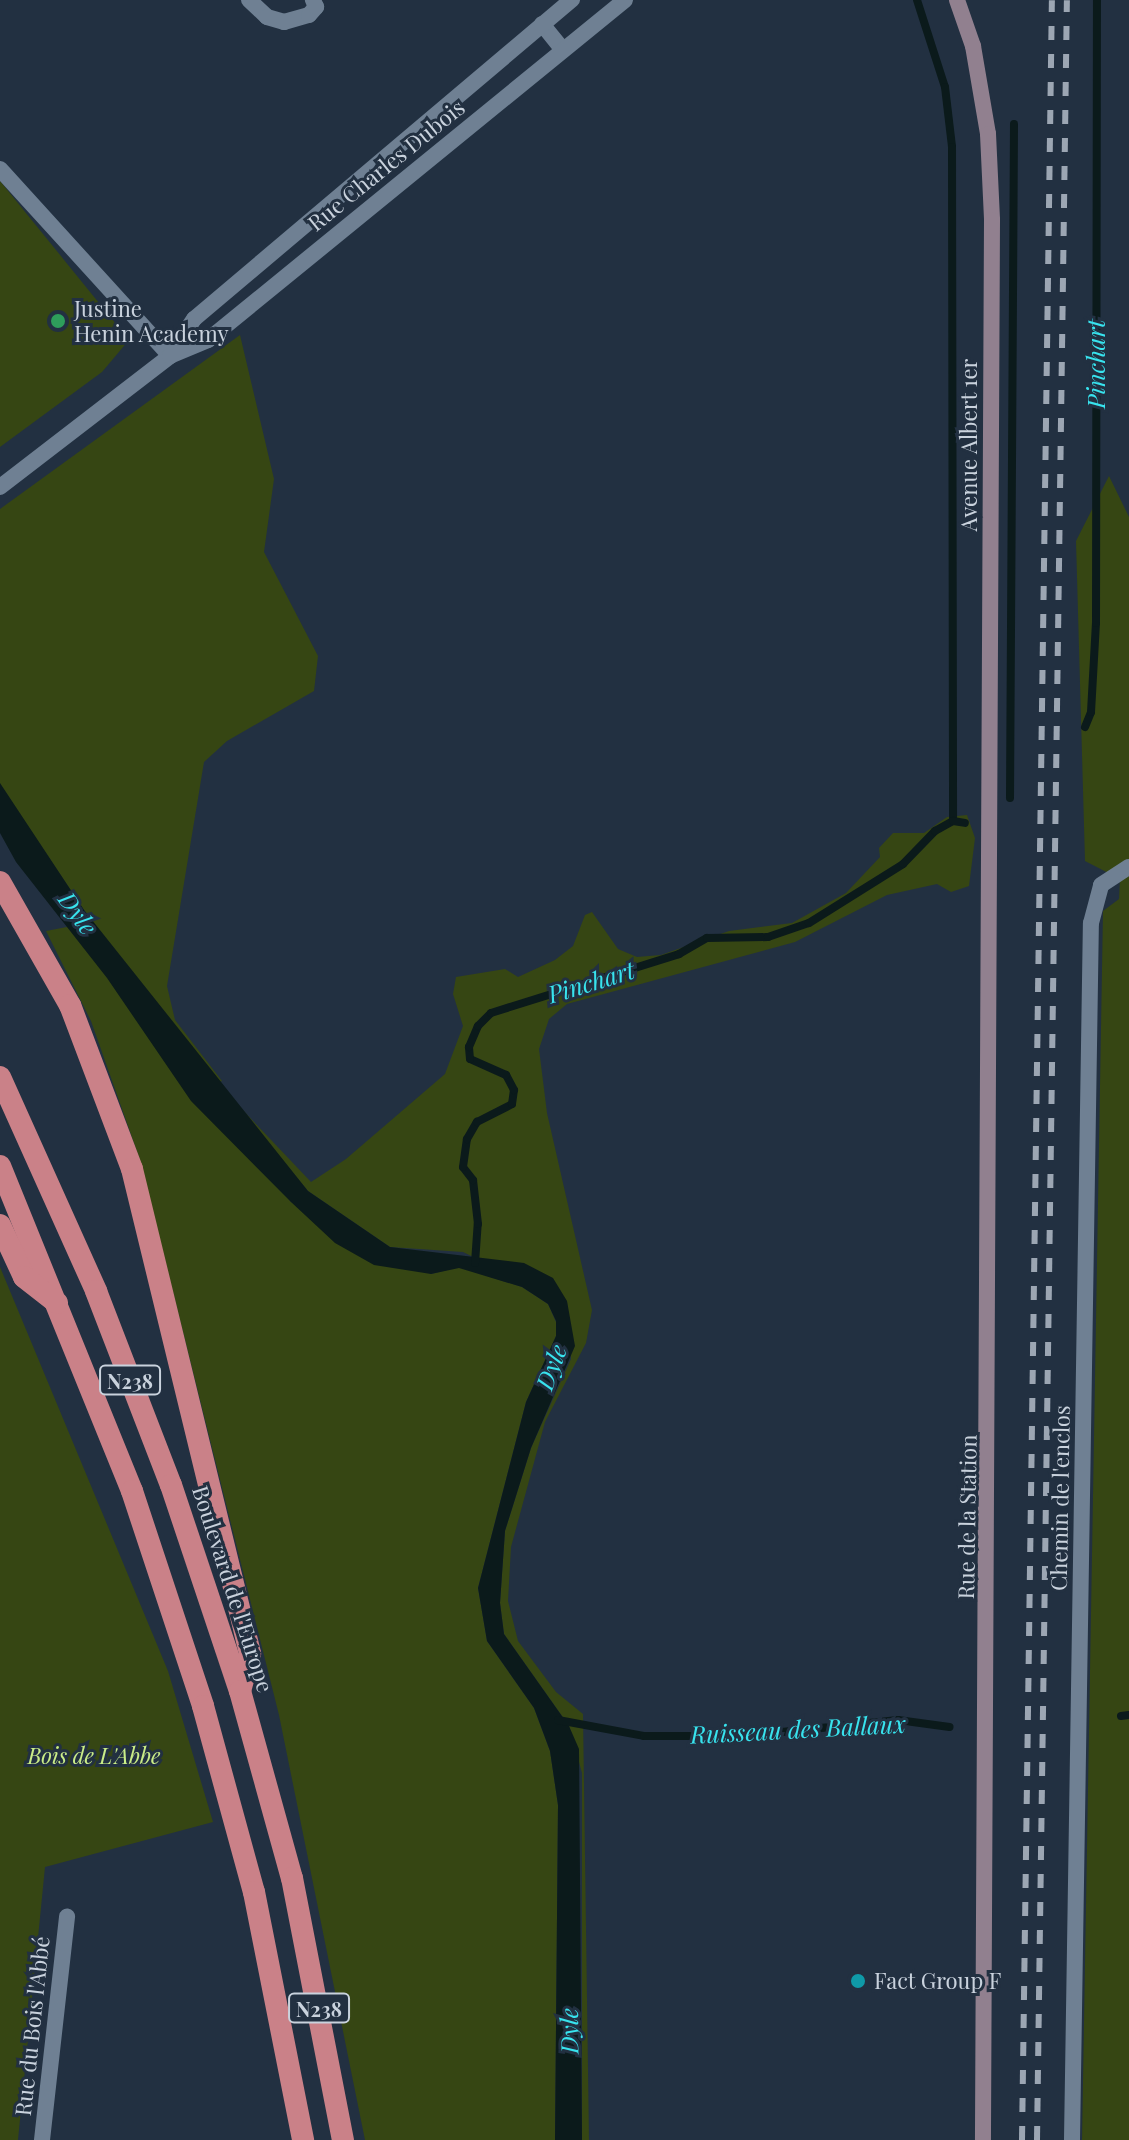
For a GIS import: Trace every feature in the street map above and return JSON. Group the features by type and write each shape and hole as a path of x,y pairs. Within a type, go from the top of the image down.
{"highway":[{"path":"0,882 70,1005 132,1169 250,1654 240,1691"},
{"name":"Boulevard de l'Europe","path":"0,1077 96,1291 171,1485 240,1691 292,1878 343,2140"},
{"name":"N238","path":"0,1166 61,1306 132,1491 203,1706 254,1892 303,2140"},
{"path":"0,1225 24,1277 61,1306"}],"main road":[{"name":"Avenue Albert 1er","path":"957,0 973,46 988,134 992,220 989,894"},
{"name":"Rue de la Station","path":"983,2140 989,894"}],"street":[{"path":"249,0 267,17 284,22 309,15 316,7 313,0"},
{"name":"Rue Charles Dubois","path":"170,356 194,319 572,0"},
{"name":"Rue Charles Dubois","path":"0,487 170,356 208,340 625,0"},
{"path":"542,24 562,49"},
{"path":"0,169 170,356"},
{"name":"Chemin de l'enclos","path":"1072,2140 1091,923 1096,893 1125,868"},
{"name":"Rue du Bois l'Abbé","path":"42,2140 67,1916"}],"green space":[{"name":"Justine Henin Academy","path":"0,181 129,340 102,372 0,447"},
{"path":"240,335 274,479 264,552 318,656 314,691 227,741 204,762 167,986 175,1020 222,1081 218,1083 84,910 0,785 0,509"},
{"path":"1109,476 1129,517 1129,2140 1082,2140 1103,911 1119,899 1120,879 1085,861 1076,541"},
{"path":"967,815 975,838 969,886 951,892 937,884 887,895 795,942 567,1004 549,1019 539,1049 547,1113 592,1310 586,1343 545,1422 511,1547 508,1601 518,1641 556,1692 583,1714 589,2140 582,2140 582,1773 569,1726 504,1634 500,1603 505,1531 531,1448 571,1359 567,1302 463,1252 390,1247 308,1191 224,1090 311,1182 346,1159 445,1074 463,1026 453,994 456,977 505,969 518,977 555,960 573,946 585,915 592,912 618,949 637,957 661,955 729,931 792,923 846,893 880,857 879,848 893,833 924,833 947,817"},
{"path":"72,926 291,1202 431,1274 459,1267 522,1287 548,1304 556,1322 556,1336 526,1402 478,1588 487,1641 534,1708 550,1751 558,1805 555,2140 365,2140 279,1715 140,1160 91,1021 46,931"},
{"name":"Bois de L'Abbe","path":"0,1267 168,1671 213,1822 45,1867 18,2140 0,2140"}],"water":[{"name":"Dyle","path":"0,783 84,910 308,1191 390,1247 524,1263 553,1278 567,1301 575,1346 531,1448 505,1531 500,1603 504,1634 569,1726 579,1749 582,2140 555,2140 558,1805 550,1751 534,1708 487,1641 478,1588 526,1402 556,1336 556,1321 548,1304 522,1287 459,1268 431,1274 374,1265 335,1243 291,1202 191,1101 107,978 16,862 0,833"}],"waterway":[{"path":"917,0 945,87 952,147 953,821"},
{"name":"Pinchart","path":"1085,727 1091,712 1096,623 1097,0"},
{"path":"1010,798 1014,124"},
{"name":"Pinchart","path":"475,1263 478,1224 473,1180 463,1167 467,1139 477,1122 512,1104 514,1090 506,1075 470,1059 469,1047 478,1026 491,1013 679,954 707,938 768,937 809,923 903,864 935,831 953,821 965,823"},
{"path":"1121,1716 1129,1715"},
{"name":"Ruisseau des Ballaux","path":"558,1720 644,1736 744,1736 898,1720 950,1727"}],"railway":[{"path":"1022,2140 1052,0"},
{"path":"1037,2140 1067,0"}],"place":[{"name":"Justine Henin Academy","path":"58,321"},
{"name":"Fact Group F","path":"858,1981"}]}
